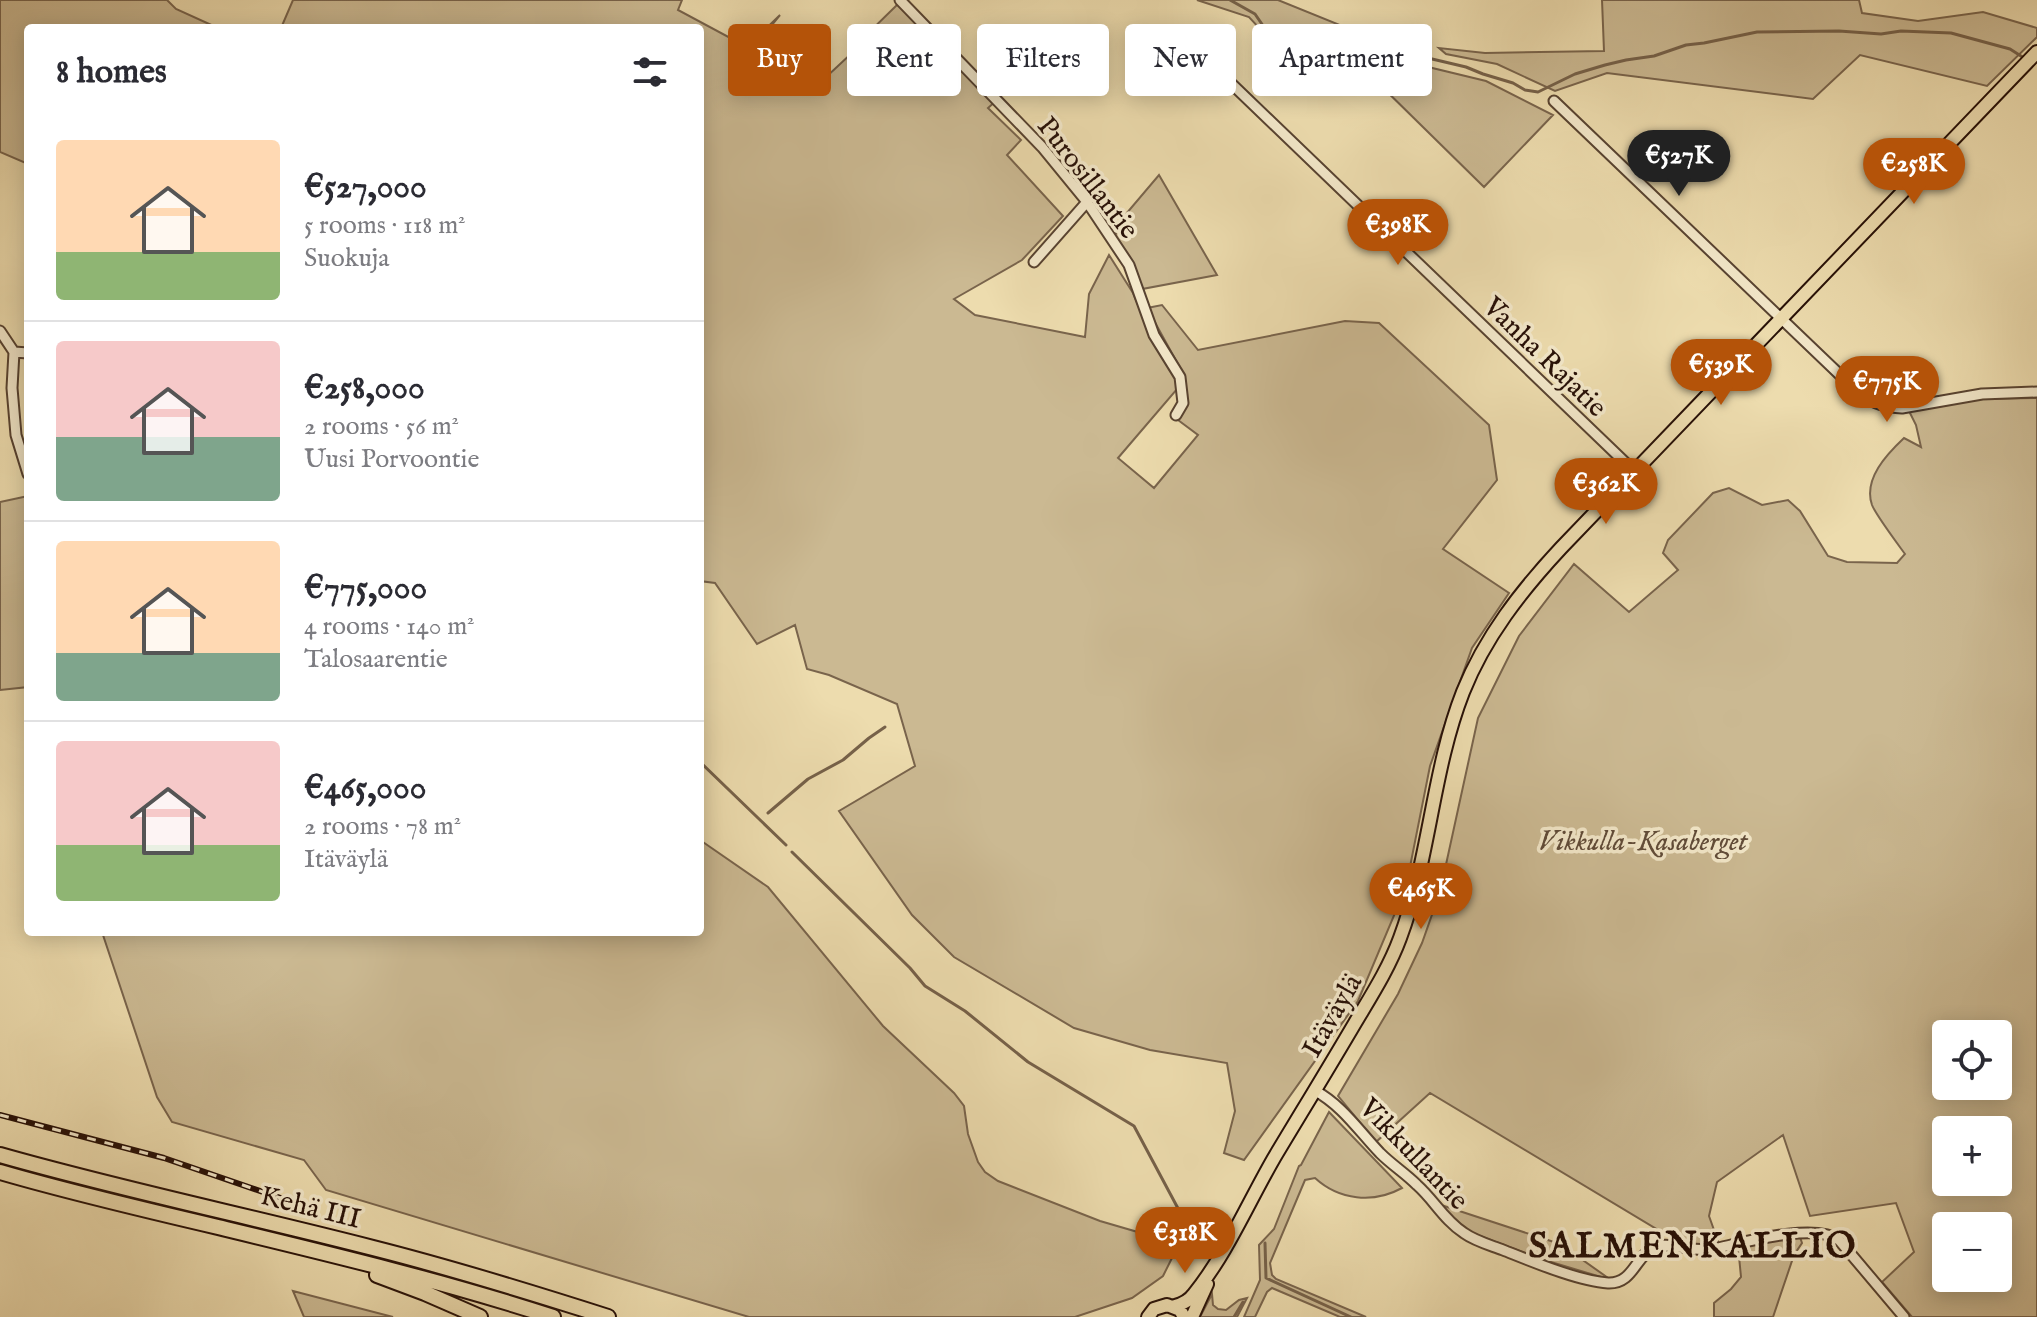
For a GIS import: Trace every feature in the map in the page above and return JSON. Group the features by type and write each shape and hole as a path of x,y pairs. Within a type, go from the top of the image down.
{"highway":[{"name":"Kehä III","path":"0,1155 376,1248 608,1317"},
{"name":"Kehä III","path":"0,1172 109,1202 291,1244"},
{"path":"291,1244 312,1257 370,1273 480,1317"},
{"path":"291,1244 553,1317"}],"main road":[{"name":"Itäväylä","path":"1175,1306 1191,1297 1212,1268 1375,988 1400,938 1416,887 1441,770 1463,693 1498,625 1553,557 2036,53"},
{"name":"Itäväylä","path":"1192,1317 1212,1268"},
{"path":"1148,1317 1154,1309 1167,1305 1175,1306 1184,1317"}],"street":[{"name":"Purosillantie","path":"900,0 1042,147 1087,202 1129,265 1154,335 1180,377 1183,403 1176,415"},
{"name":"Vanha Rajatie","path":"1236,88 1634,471"},
{"path":"1554,101 1861,395 1881,405 1902,408 1982,394 2037,392"},
{"path":"1034,262 1087,202"},
{"path":"0,331 14,352 12,388 16,435 24,461"},
{"path":"14,352 24,353"},
{"name":"Vikkullantie","path":"1314,1090 1334,1102 1382,1155 1418,1185 1438,1211 1458,1229 1541,1265 1610,1283 1629,1275 1644,1255 1656,1246 1702,1251 1794,1234 1830,1235 1839,1240 1904,1317"}],"green space":[{"path":"0,0 167,0 176,9 209,24 24,24 24,162 0,152"},
{"path":"293,0 682,0 678,10 728,37 728,96 831,96 831,72 847,58 847,96 961,96 961,63 977,79 977,96 993,96 997,100 988,108 1021,140 1007,155 1063,216 1022,260 954,299 975,315 1085,337 1089,294 1109,255 1133,293 1151,336 1177,377 1178,388 1118,458 1154,488 1198,435 1178,420 1186,405 1184,375 1147,308 1162,305 1198,350 1345,321 1379,323 1489,425 1497,480 1443,549 1509,593 1472,648 1430,766 1406,887 1358,1001 1244,1160 1224,1153 1235,1111 1227,1063 1150,1050 1074,1028 954,957 912,915 839,811 915,766 897,704 807,669 795,625 757,644 715,583 704,582 704,24 283,24"},
{"path":"1197,0 1278,0 1337,24 1255,24 1249,17"},
{"path":"1602,0 1859,0 1862,13 1918,21 1983,12 2037,28 2037,37 1987,86 1860,55 1813,99 1607,73 1555,91 1497,64 1446,54 1439,48 1485,53 1604,51"},
{"path":"901,1 923,24 878,24"},
{"path":"1432,68 1486,81 1553,115 1484,187 1391,96 1432,96"},
{"path":"1159,175 1217,275 1142,289 1132,261 1115,236 1120,221"},
{"path":"1889,371 1905,376 1921,397 1892,399 1865,387"},
{"name":"Vikkulla-Kasaberget","path":"2037,398 2037,1317 1912,1317 1882,1282 1914,1252 1896,1203 1810,1216 1783,1135 1717,1182 1709,1216 1719,1244 1691,1245 1660,1231 1430,1093 1376,1142 1338,1096 1398,994 1422,943 1440,892 1478,718 1519,636 1574,564 1629,612 1678,570 1663,553 1668,540 1713,493 1729,488 1762,505 1788,500 1800,511 1828,556 1847,562 1897,563 1905,554 1882,522 1870,495 1878,468 1904,438 1921,447 1908,409 1980,399"},
{"path":"24,497 24,687 0,690 0,502"},
{"path":"704,843 768,887 883,1026 954,1093 964,1106 968,1134 985,1172 998,1181 1100,1221 1141,1233 1164,1251 1178,1246 1163,1276 1132,1298 1075,1317 749,1317 326,1190 304,1160 172,1122 157,1097 103,936 704,936"},
{"path":"1329,1112 1402,1188 1368,1198 1345,1195 1315,1178 1305,1180 1270,1263 1272,1275 1366,1317 1340,1317 1272,1288 1255,1317 1244,1317 1260,1280 1259,1245 1274,1229 1299,1166"},
{"path":"1435,1203 1560,1244 1611,1280 1541,1259 1467,1231"},
{"path":"1800,1237 1802,1243 1794,1255 1773,1317 1714,1317 1714,1303 1741,1277 1738,1246"},
{"path":"293,1291 393,1317 304,1317"},
{"path":"1212,1294 1213,1305 1226,1310 1247,1298 1237,1317 1200,1317"}],"waterway":[{"path":"1230,0 1255,14 1268,33 1361,61 1394,50 1466,67 1538,92 1575,74 1605,65 1757,32 1951,33 2010,49 2024,58"},
{"path":"768,813 808,779 843,760 885,727"},
{"path":"704,766 786,845"},
{"path":"792,852 925,986 965,1011 1028,1062 1134,1126 1189,1229"},
{"path":"1265,1243 1266,1278 1351,1317"},
{"path":"1234,1317 1243,1302"}],"railway":[{"path":"0,1115 164,1158 295,1203"}],"district":[{"name":"SALMENKALLIO","path":"1693,1244"}]}
